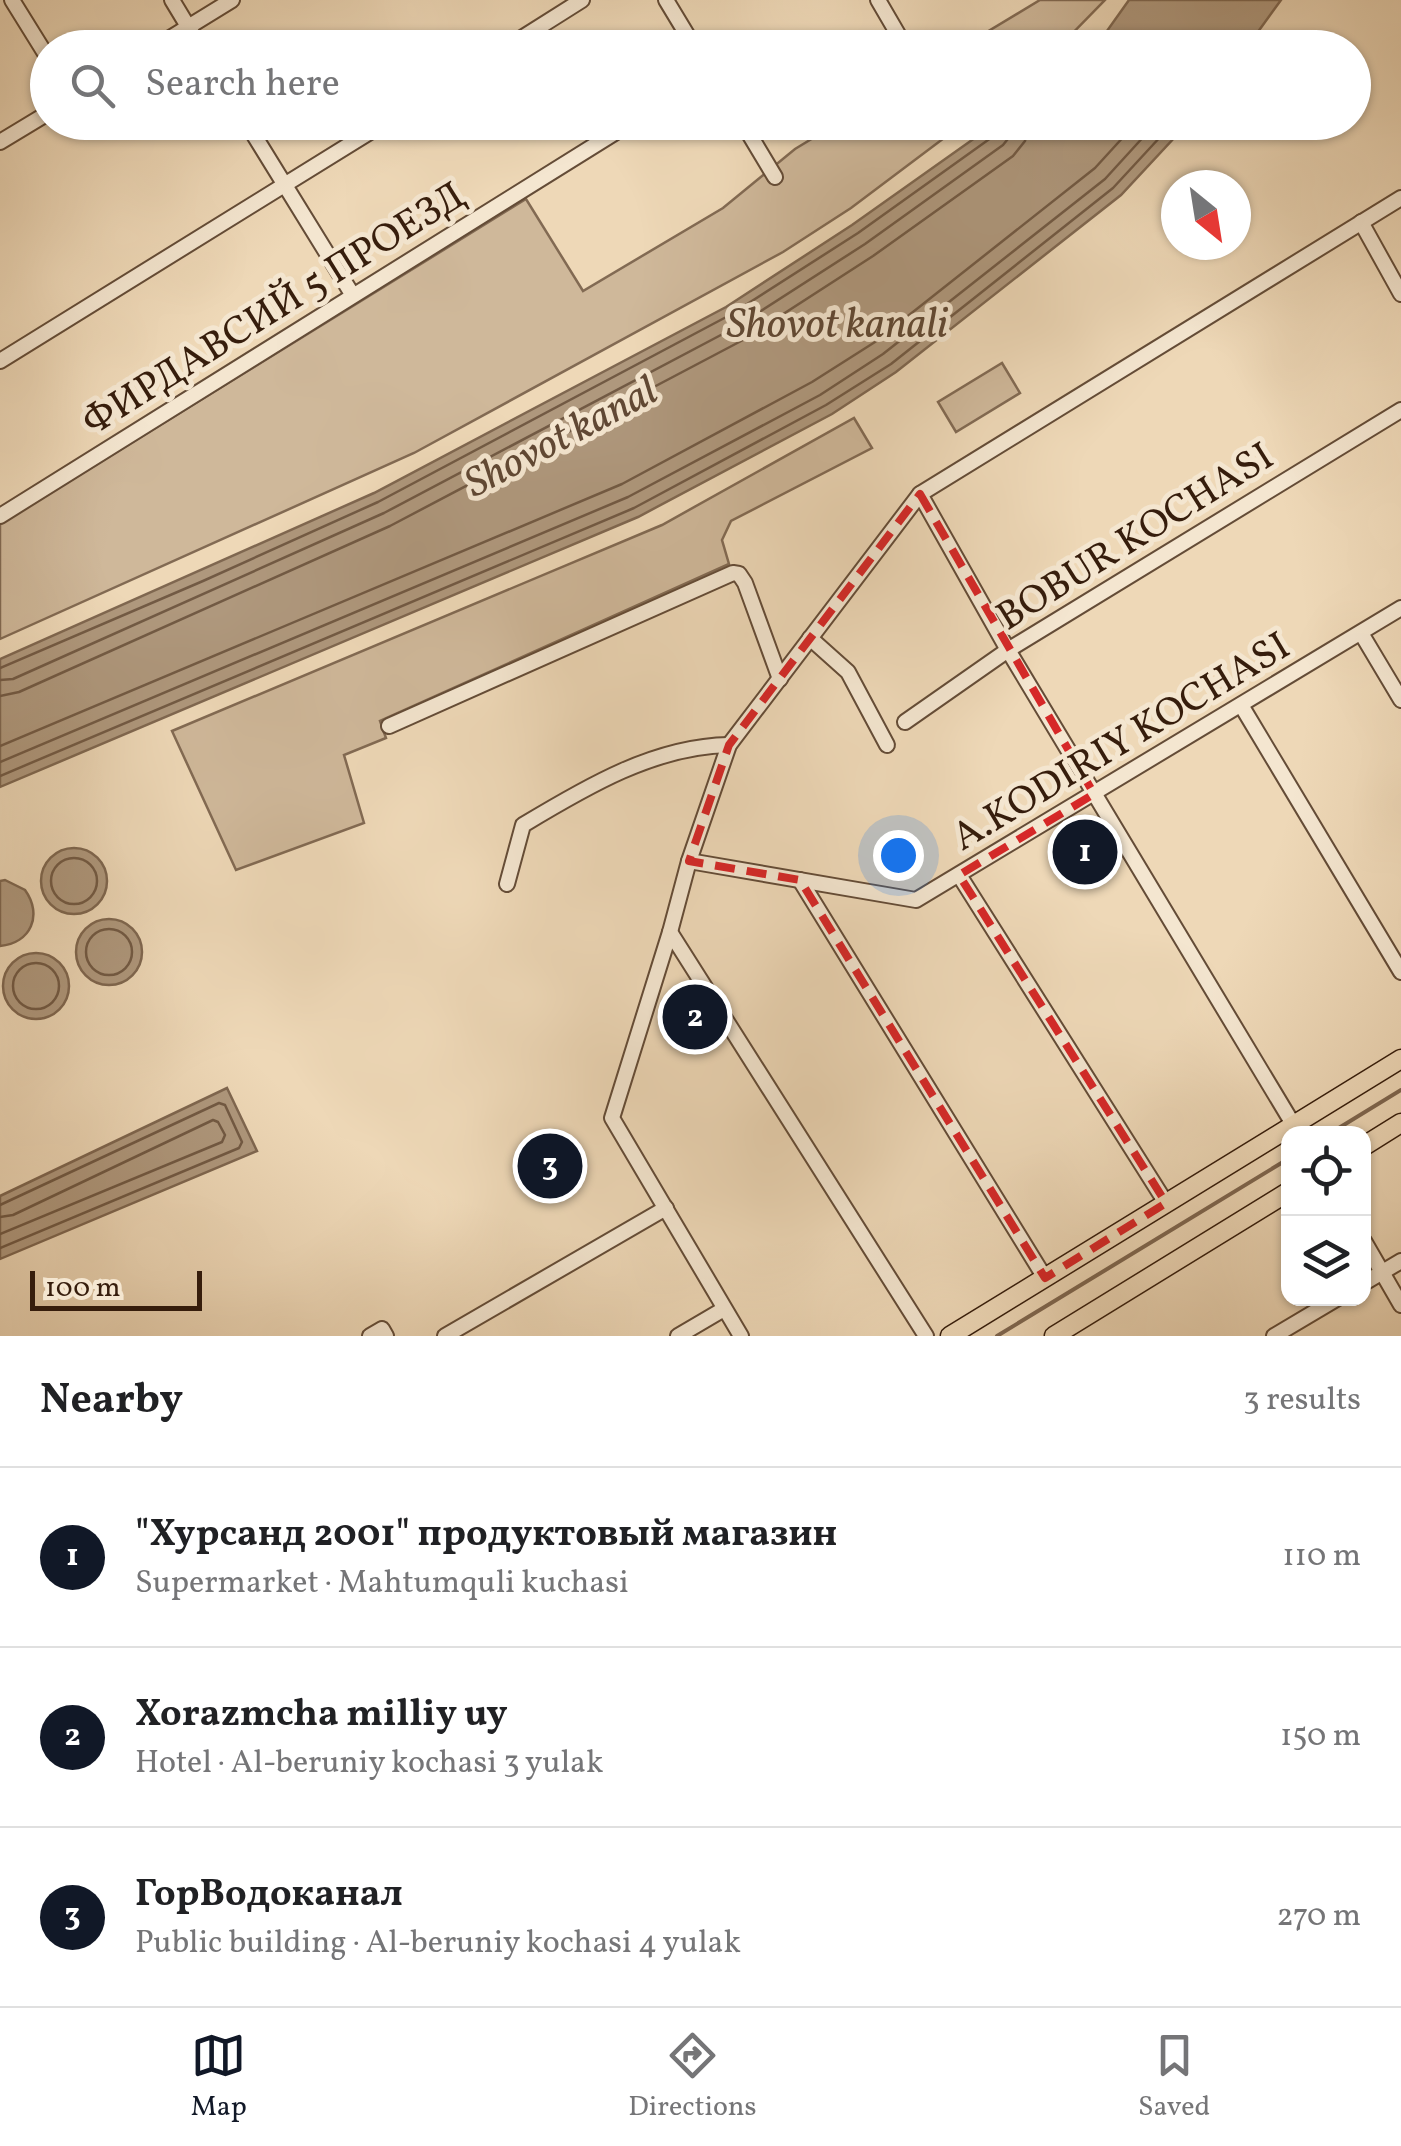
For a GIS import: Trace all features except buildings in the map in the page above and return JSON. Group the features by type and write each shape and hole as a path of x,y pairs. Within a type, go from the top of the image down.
{"main road":[{"path":"1300,1126 1401,1059"},
{"path":"1371,1142 1401,1123"},
{"path":"950,1336 1281,1138"},
{"path":"1054,1336 1281,1196"}],"street":[{"path":"12,0 31,30"},
{"path":"172,0 190,30"},
{"path":"182,30 232,0"},
{"path":"534,30 582,0"},
{"path":"666,0 684,30"},
{"path":"878,0 896,30"},
{"path":"0,142 30,124"},
{"path":"257,140 352,294"},
{"path":"0,361 357,140"},
{"name":"ФИРДАВСИЙ 5 ПРОЕЗД","path":"0,516 603,140"},
{"path":"753,140 775,177"},
{"path":"740,1336 612,1118 689,861 729,745 920,494 1401,198"},
{"path":"1360,222 1401,294"},
{"name":"BOBUR KOCHASI","path":"905,722 1008,650 1401,410"},
{"path":"920,494 1008,650 1294,1126"},
{"path":"389,726 733,573 739,574 746,584 780,679"},
{"name":"A.KODIRIY KOCHASI","path":"689,861 916,900 1401,608"},
{"path":"1361,633 1401,700"},
{"path":"810,638 848,672 887,745"},
{"path":"1241,705 1401,972"},
{"path":"507,884 524,824 608,777 694,746 729,745"},
{"path":"958,875 1166,1203"},
{"path":"800,880 1045,1278"},
{"path":"670,932 926,1336"},
{"path":"445,1336 666,1208"},
{"path":"1371,1253 1401,1304"},
{"path":"1371,1279 1401,1261"},
{"path":"1274,1336 1325,1306"},
{"path":"678,1336 724,1308"}],"highlighted area":[{"path":"920,494 1094,794 959,875 1166,1203 1045,1278 800,880 689,861 729,745"}],"shaded area":[{"path":"1040,0 1105,0 1076,30 990,30"},
{"path":"810,140 941,140 851,208 783,252 414,453 0,639 0,524 526,199 583,291 723,208"},
{"path":"1002,363 1020,393 956,432 938,402"},
{"path":"854,418 872,448 731,521 722,540 729,564 380,721 386,738 344,755 364,823 236,870 172,731 662,525"}],"water":[{"path":"1129,0 1281,0 1259,30 1108,30"},
{"name":"Shovot kanali","path":"972,140 1172,140 1121,195 896,372 832,414 638,517 0,787 0,659 374,493 726,307"},
{"path":"74,848 97,858 107,881 97,904 74,914 51,904 41,881 51,858"},
{"path":"0,881 25,890 33,918 26,934 0,946"},
{"path":"109,919 132,929 142,952 132,975 109,985 86,975 76,952 86,929"},
{"path":"36,953 59,963 69,986 59,1009 36,1019 13,1009 3,986 13,963"},
{"path":"227,1088 257,1151 0,1259 0,1196"}],"waterway":[{"path":"1342,1126 1401,1090"},
{"path":"997,1336 1281,1163"}],"place":[{"name":"\"Хурсанд 2001\" продуктовый магазин","path":"1085,852"},
{"name":"Xorazmcha milliy uy","path":"695,1017"},
{"name":"ГорВодоканал","path":"550,1166"}],"water label":[{"name":"Shovot kanal","path":"560,435"}]}
